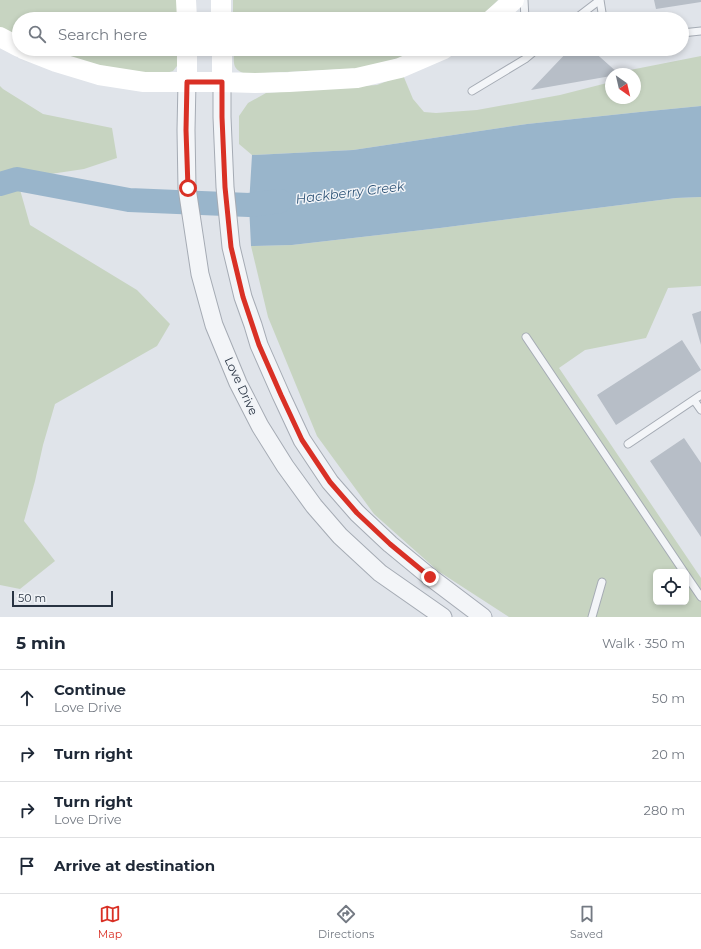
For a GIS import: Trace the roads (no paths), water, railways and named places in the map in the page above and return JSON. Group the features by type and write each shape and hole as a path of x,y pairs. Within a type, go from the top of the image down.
{"main road":[{"path":"186,0 186,12"},
{"path":"221,0 221,12"},
{"path":"500,12 514,0"},
{"path":"0,37 12,43"},
{"path":"41,56 98,75 144,82 255,83 357,78 400,68 428,56"},
{"path":"187,56 187,82"},
{"path":"222,56 222,82"}],"street":[{"name":"Love Drive","path":"187,82 186,130 188,188 200,274 214,325 238,383 260,426 285,466 314,506 340,536 380,573 443,617"},
{"path":"222,82 225,187 231,247 243,297 259,345 302,440 330,482 357,513 390,544 430,577 483,617"}],"lane":[{"path":"524,0 524,12"},
{"path":"585,12 600,0 602,12"},
{"path":"689,32 701,31"},
{"path":"472,91 529,56"},
{"path":"526,337 682,569"},
{"path":"628,444 701,395"},
{"path":"694,400 701,410"},
{"path":"689,579 701,597"},
{"path":"592,617 602,582"}],"water":[{"path":"701,106 701,197 676,198 292,245 251,246 249,205 252,155 353,150 527,124"}],"waterway":[{"name":"Hackberry Creek","path":"0,184 17,179 129,200 249,205 280,201"}]}
